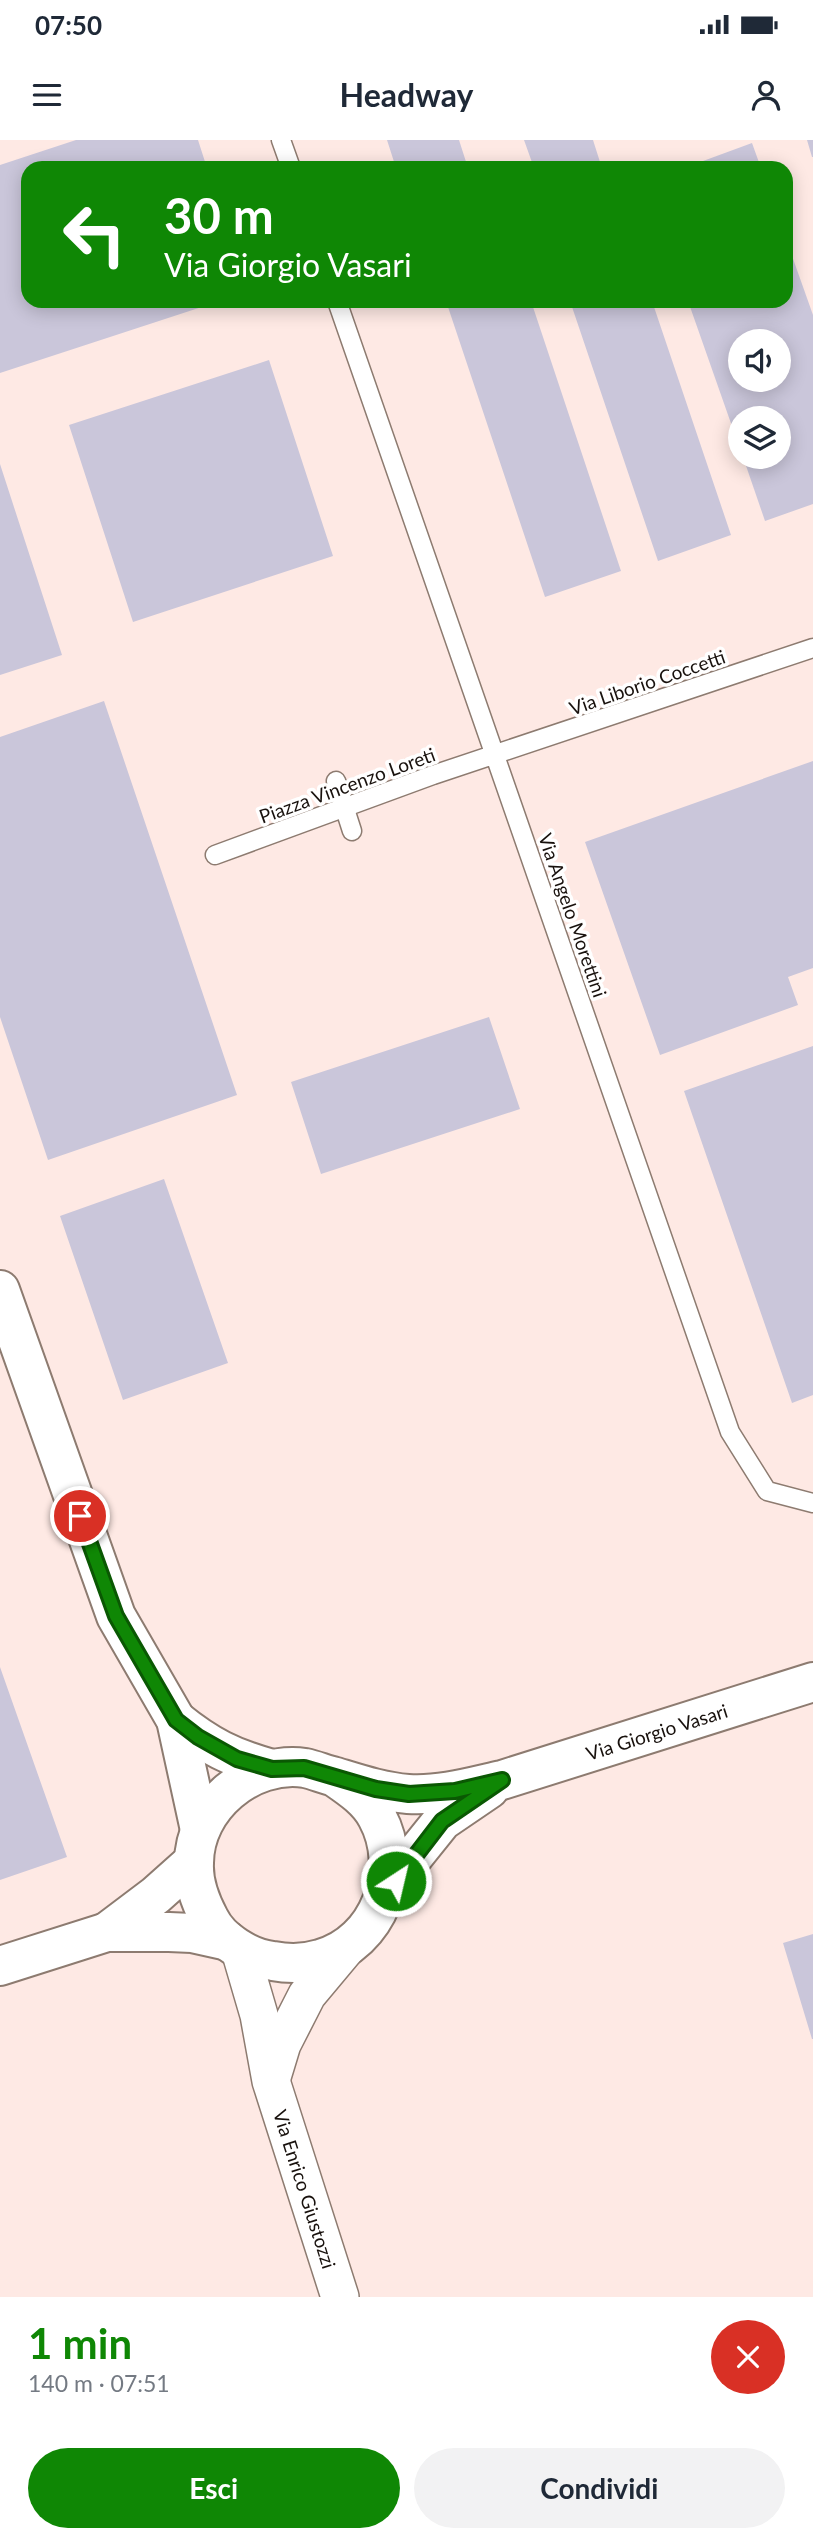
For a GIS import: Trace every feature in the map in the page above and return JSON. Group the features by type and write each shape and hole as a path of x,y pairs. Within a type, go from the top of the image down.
{"main road":[{"path":"0,1290 116,1616 176,1720 197,1846 198,1895 212,1924 234,1945"},
{"name":"Via Giorgio Vasari","path":"336,1777 376,1789 409,1794 455,1791 502,1780 813,1682"},
{"path":"0,1966 107,1932 169,1931 192,1933 234,1945 265,1960 294,1964 322,1959 348,1946 369,1927 383,1901 390,1873 388,1844 377,1817 359,1794 336,1777 304,1768 272,1769 237,1759 198,1737 176,1720"},
{"path":"107,1932 156,1895 197,1846 217,1802 242,1781 272,1769"},
{"name":"Via Giorgio Vasari","path":"383,1901 409,1862 442,1821 502,1780"}],"street":[{"name":"Via Enrico Giustozzi","path":"234,1945 259,2015 271,2081 340,2297"},
{"path":"271,2081 282,2044 307,1995 348,1946"}],"lane":[{"path":"281,140 288,161"},
{"name":"Via Angelo Morettini","path":"339,308 730,1432 767,1491 813,1503"},
{"name":"Via Liborio Coccetti","path":"495,755 813,648"},
{"name":"Piazza Vincenzo Loreti","path":"215,855 495,755"},
{"path":"336,781 352,831"}],"shaded area":[{"path":"0,140 813,140 813,2297 0,2297"}],"building":[{"path":"76,140 198,140 205,161 21,161 21,308 199,308 0,373 0,165"},
{"path":"387,140 459,140 466,161 394,161"},
{"path":"524,140 593,140 600,161 532,161"},
{"path":"807,140 813,140 813,157 812,157"},
{"path":"752,143 758,161 703,161"},
{"path":"793,259 813,315 813,504 765,521 747,469 791,469 791,406 728,406 728,415 690,308 793,308"},
{"path":"448,308 533,308 621,571 545,597"},
{"path":"572,308 654,308 731,535 658,561"},
{"path":"269,360 333,556 133,622 69,425"},
{"path":"0,464 62,655 0,675"},
{"path":"104,701 237,1095 48,1160 0,1017 0,737"},
{"path":"813,761 813,968 788,977 798,1005 660,1055 585,842"},
{"path":"489,1017 520,1109 321,1174 291,1082"},
{"path":"813,1046 813,1395 792,1403 684,1091"},
{"path":"164,1179 228,1363 123,1400 60,1216"},
{"path":"0,1667 67,1857 0,1880"},
{"path":"813,1934 813,2039 812,2039 783,1943"}],"route":[{"path":"80,1516 116,1616 176,1720 198,1737 237,1759 272,1769 304,1768 376,1789 409,1794 455,1791 502,1780 442,1821 396,1881"}]}
